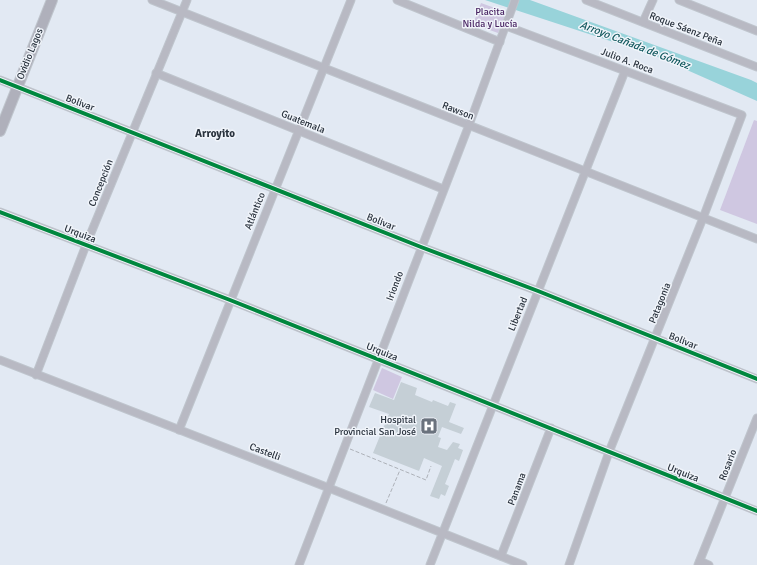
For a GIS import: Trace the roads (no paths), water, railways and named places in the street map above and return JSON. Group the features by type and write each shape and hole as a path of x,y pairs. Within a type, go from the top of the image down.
{"main road":[{"name":"Ovidio Lagos","path":"0,131 52,0"}],"street":[{"name":"Rawson","path":"152,0 757,239"},
{"name":"Concepción","path":"36,375 86,245 186,0"},
{"name":"Atlántico","path":"179,430 351,0"},
{"path":"396,0 500,42"},
{"name":"Iriondo","path":"299,565 443,189 469,126 516,0"},
{"name":"Roque Sáenz Peña","path":"586,0 757,67"},
{"path":"643,22 653,0"},
{"path":"679,0 757,31"},
{"name":"Julio A. Roca","path":"506,26 742,115"},
{"name":"Libertad","path":"430,565 625,71"},
{"name":"Guatemala","path":"156,73 443,189"},
{"name":"Bolivar","path":"0,80 421,247 538,291 757,379"},
{"name":"Patagonia","path":"569,565 609,452 703,218 742,115"},
{"name":"Urquiza","path":"0,212 230,300 757,511"},
{"name":"Castelli","path":"0,360 523,565"},
{"name":"Rosario","path":"699,563 757,418"},
{"name":"Panama","path":"501,556 551,428"},
{"path":"699,563 709,565"}],"water":[{"name":"Arroyo Cañada de Gómez","path":"485,0 530,0 751,80 757,83 757,101 653,55"}],"place":[{"name":"Hospital Provincial San José","path":"429,426"}],"district":[{"name":"Arroyito","path":"215,133"}],"park label":[{"name":"Placita Nilda y Lucía","path":"490,18"}]}
